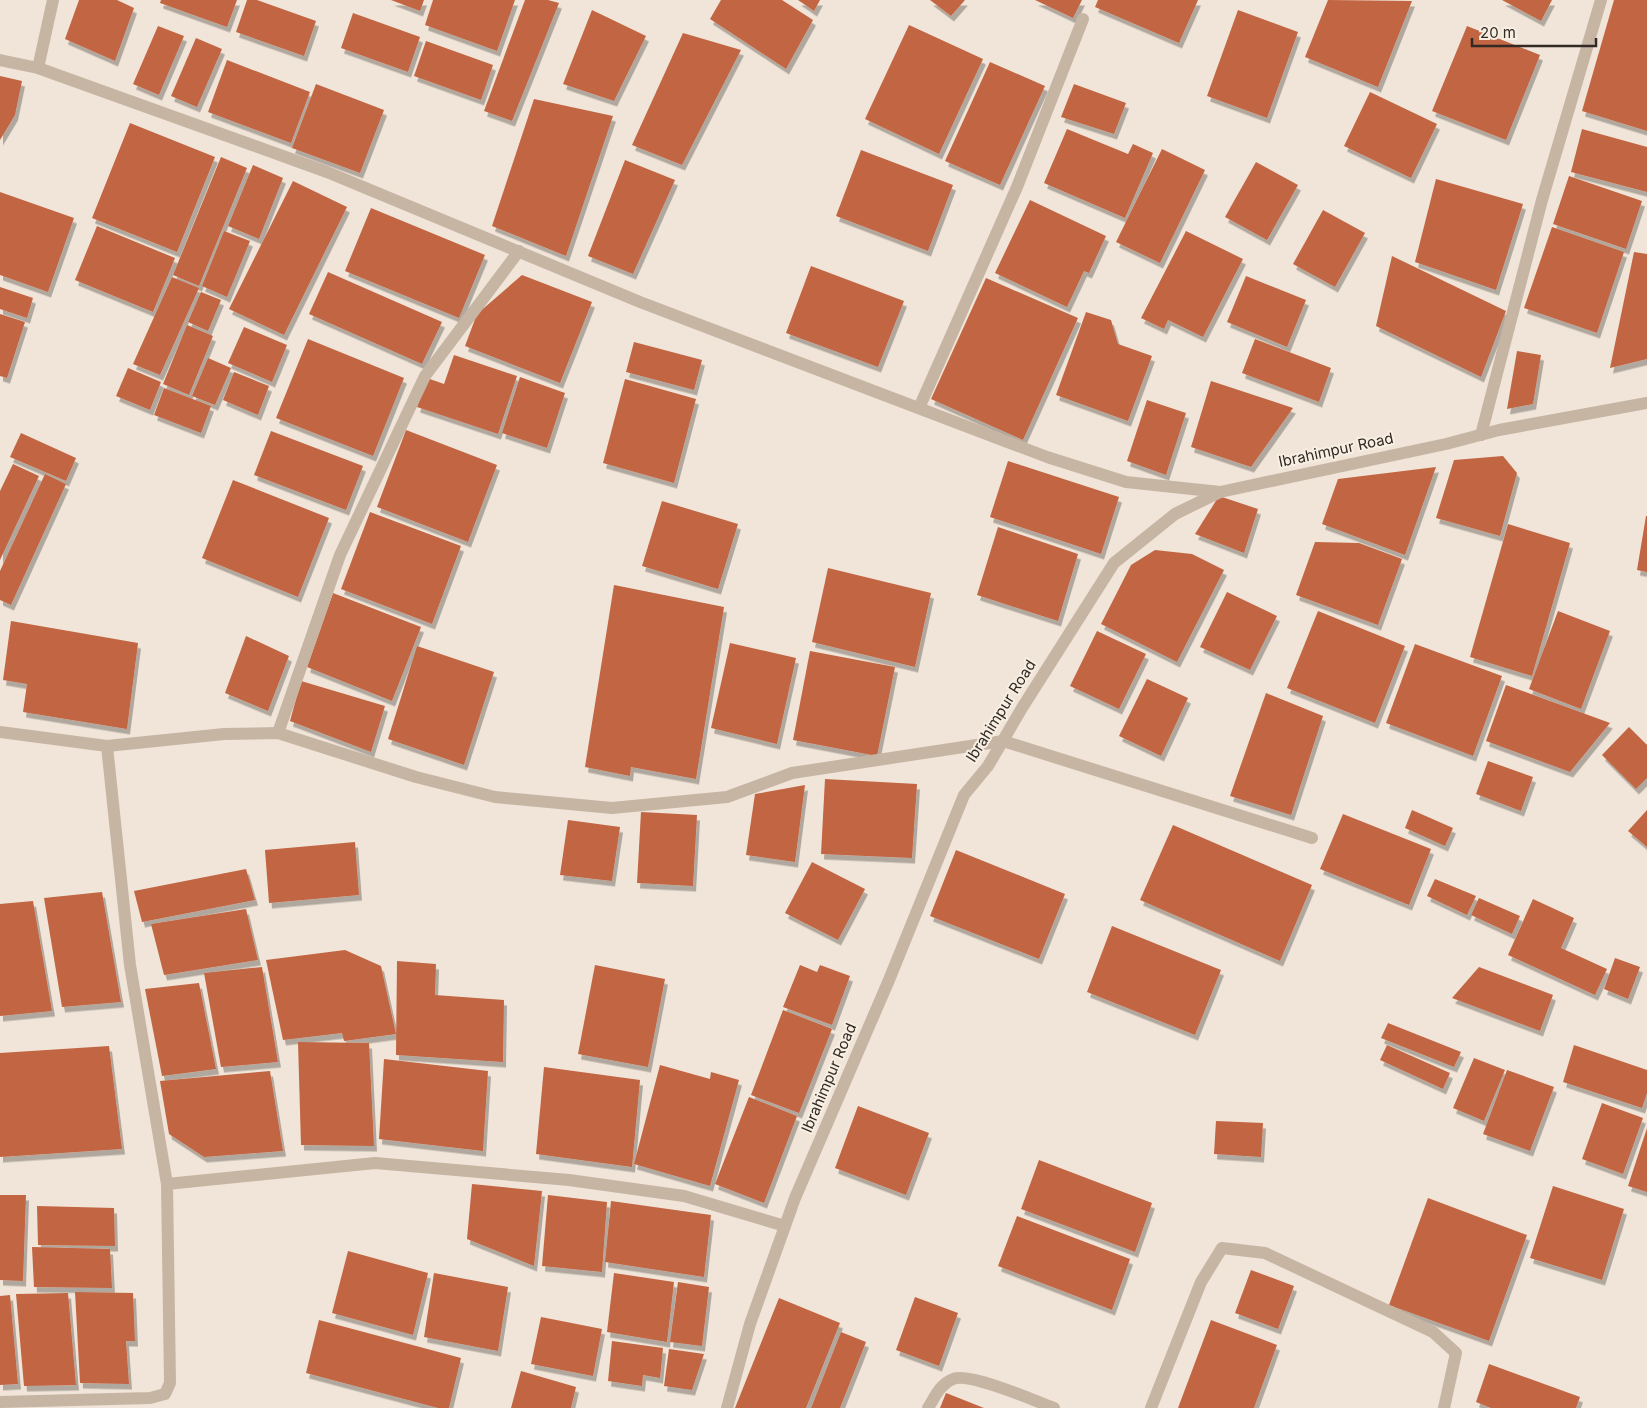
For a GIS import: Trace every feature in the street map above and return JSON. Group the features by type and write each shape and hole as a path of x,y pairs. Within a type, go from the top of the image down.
{"street":[{"path":"38,68 53,0"},
{"path":"1481,435 1542,200 1602,0"},
{"path":"919,408 1017,187 1083,19"},
{"path":"0,60 38,68 327,172 649,306 1048,456 1126,482 1220,492"},
{"path":"278,733 340,555 425,376 519,251"},
{"name":"Ibrahimpur Road","path":"727,1408 750,1324 785,1226 964,795 988,766 1114,563 1175,514 1220,492 1481,435 1647,403"},
{"path":"0,732 107,746 224,734 278,733 416,777 496,797 612,808 727,797 792,773 1003,740 1312,838"},
{"path":"0,1402 150,1398 165,1394 170,1383 167,1184 130,964 107,746"},
{"path":"167,1184 375,1163 569,1180 684,1196 785,1226"},
{"path":"1151,1408 1201,1282 1222,1248 1265,1253 1433,1332 1456,1353 1444,1408"},
{"path":"928,1408 941,1386 955,1378 993,1384 1054,1408"}],"building":[{"path":"79,0 117,0 134,8 115,61 65,39"},
{"path":"161,0 237,0 227,27 160,3"},
{"path":"247,0 257,0 316,21 304,56 236,32"},
{"path":"391,0 424,0 420,11"},
{"path":"433,0 515,0 497,51 425,25"},
{"path":"525,0 548,0 559,3 512,121 484,111"},
{"path":"721,0 782,0 813,20 786,69 710,19"},
{"path":"798,0 820,0 814,11"},
{"path":"930,0 965,0 951,16"},
{"path":"1035,0 1082,0 1073,18"},
{"path":"1098,0 1198,0 1179,43 1095,7"},
{"path":"1328,0 1412,1 1378,87 1305,57"},
{"path":"1502,0 1552,0 1541,21"},
{"path":"1614,0 1647,0 1647,131 1582,111"},
{"path":"592,10 646,36 614,101 563,84"},
{"path":"1238,10 1298,32 1267,118 1207,96"},
{"path":"353,13 420,37 408,72 341,48"},
{"path":"909,25 983,59 939,154 865,119"},
{"path":"158,26 184,36 159,95 133,84"},
{"path":"1467,26 1540,55 1506,140 1432,111"},
{"path":"683,33 741,50 682,165 632,145"},
{"path":"196,38 222,49 197,107 171,96"},
{"path":"426,41 493,65 481,100 414,76"},
{"path":"227,60 310,92 291,143 208,112"},
{"path":"990,62 1045,86 1000,185 945,161"},
{"path":"0,76 22,81 15,115 0,140"},
{"path":"316,84 384,110 360,173 292,148"},
{"path":"1074,84 1126,103 1114,134 1061,117"},
{"path":"1370,92 1437,124 1411,178 1344,146"},
{"path":"534,99 613,116 566,256 492,226"},
{"path":"130,123 215,157 177,252 92,218"},
{"path":"1067,129 1128,154 1133,144 1153,153 1125,218 1044,183"},
{"path":"1582,129 1647,147 1647,192 1571,172"},
{"path":"1162,149 1205,170 1160,263 1116,242"},
{"path":"861,150 953,185 928,251 836,216"},
{"path":"221,157 247,168 199,286 173,275"},
{"path":"625,160 675,180 633,274 588,256"},
{"path":"1256,162 1298,185 1267,240 1225,217"},
{"path":"253,165 283,178 259,239 228,226"},
{"path":"1569,176 1642,201 1626,249 1553,224"},
{"path":"1436,179 1523,204 1496,290 1415,262"},
{"path":"293,181 347,207 284,335 229,309"},
{"path":"0,192 74,218 48,292 0,275"},
{"path":"1030,200 1106,236 1089,273 1084,271 1067,307 995,273"},
{"path":"371,208 485,255 459,318 345,271"},
{"path":"1323,210 1365,233 1335,287 1293,264"},
{"path":"97,226 175,258 153,312 75,280"},
{"path":"1552,227 1624,252 1597,333 1524,308"},
{"path":"224,231 250,241 227,297 202,286"},
{"path":"1186,231 1243,259 1203,337 1168,320 1164,329 1141,318"},
{"path":"1634,252 1647,254 1647,359 1610,368"},
{"path":"1392,256 1506,311 1481,377 1376,326"},
{"path":"811,266 904,301 878,367 786,333"},
{"path":"328,272 442,322 422,364 309,314"},
{"path":"522,275 592,302 560,383 465,346 477,314"},
{"path":"1246,276 1306,300 1287,347 1227,322"},
{"path":"172,277 199,288 160,375 133,364"},
{"path":"986,278 1078,318 1023,440 931,399"},
{"path":"0,287 33,298 27,318 0,309"},
{"path":"201,292 221,300 208,331 188,322"},
{"path":"1086,312 1111,320 1118,344 1152,356 1128,421 1056,395"},
{"path":"0,314 25,322 7,378 0,376"},
{"path":"187,325 213,336 189,395 163,384"},
{"path":"244,327 287,345 272,382 228,363"},
{"path":"308,339 404,378 373,456 276,418"},
{"path":"1255,339 1331,368 1319,402 1242,373"},
{"path":"634,342 702,360 694,390 626,372"},
{"path":"1517,351 1541,355 1533,404 1507,409"},
{"path":"454,355 517,376 498,434 417,407 427,378 444,384"},
{"path":"208,358 231,368 215,405 192,396"},
{"path":"128,368 161,382 150,410 116,396"},
{"path":"234,372 269,386 258,415 223,400"},
{"path":"520,377 565,393 547,448 502,433"},
{"path":"625,379 696,399 674,483 603,463"},
{"path":"1211,381 1293,408 1251,467 1191,447"},
{"path":"164,388 211,406 201,433 154,415"},
{"path":"1147,400 1186,413 1166,475 1127,461"},
{"path":"406,430 497,465 468,542 377,507"},
{"path":"271,431 363,466 346,510 254,475"},
{"path":"21,433 76,458 66,481 10,457"},
{"path":"1503,456 1517,473 1500,536 1436,518 1454,460"},
{"path":"1008,461 1119,497 1101,554 990,517"},
{"path":"13,464 39,476 0,560 0,491"},
{"path":"1436,467 1405,555 1322,524 1338,479"},
{"path":"45,474 66,484 11,605 0,600 0,571"},
{"path":"233,480 329,518 298,597 202,558"},
{"path":"1219,496 1258,509 1244,553 1195,534"},
{"path":"662,501 738,524 718,589 642,566"},
{"path":"370,512 461,546 432,624 341,589"},
{"path":"1647,516 1647,572 1637,570"},
{"path":"1508,524 1570,543 1532,676 1470,657"},
{"path":"998,527 1078,554 1058,621 977,595"},
{"path":"1315,542 1359,543 1402,559 1378,625 1296,595"},
{"path":"1155,550 1192,554 1224,570 1177,662 1101,624 1131,565"},
{"path":"828,568 931,593 915,667 812,642"},
{"path":"614,585 724,607 696,779 631,767 630,776 585,767"},
{"path":"1227,592 1277,616 1250,670 1200,647"},
{"path":"333,593 421,627 392,701 307,667"},
{"path":"1318,611 1405,646 1375,723 1287,688"},
{"path":"1558,611 1610,631 1581,709 1529,689"},
{"path":"11,621 138,643 127,729 23,712 27,684 3,680"},
{"path":"1097,631 1146,654 1119,709 1070,686"},
{"path":"246,636 289,656 268,711 225,693"},
{"path":"730,643 796,658 777,744 711,728"},
{"path":"1415,644 1502,676 1473,756 1386,723"},
{"path":"417,646 494,672 464,765 388,739"},
{"path":"810,651 895,667 877,756 793,740"},
{"path":"1147,679 1188,698 1161,756 1119,736"},
{"path":"301,681 385,706 371,752 290,721"},
{"path":"1506,685 1610,723 1570,772 1486,741"},
{"path":"1266,693 1323,716 1291,815 1230,796"},
{"path":"1629,727 1647,745 1647,778 1636,789 1602,755"},
{"path":"1488,761 1533,777 1521,811 1476,794"},
{"path":"825,779 917,784 912,858 821,854"},
{"path":"805,785 795,862 746,855 755,794"},
{"path":"1412,810 1453,828 1445,846 1405,828"},
{"path":"1647,810 1647,847 1628,831"},
{"path":"641,812 697,815 693,886 637,883"},
{"path":"1343,814 1431,849 1409,905 1320,869"},
{"path":"568,820 620,827 612,881 560,875"},
{"path":"1173,825 1312,885 1280,961 1140,900"},
{"path":"355,842 359,895 269,903 265,850"},
{"path":"956,850 1065,894 1039,959 930,916"},
{"path":"812,862 865,889 838,940 785,913"},
{"path":"246,869 255,900 142,922 134,891"},
{"path":"1435,879 1476,896 1467,915 1427,896"},
{"path":"102,892 121,1002 62,1007 44,898"},
{"path":"1479,898 1520,916 1512,934 1471,915"},
{"path":"1533,899 1574,918 1561,948 1607,969 1595,995 1508,955"},
{"path":"33,901 52,1011 0,1016 0,904"},
{"path":"246,909 258,960 164,975 151,924"},
{"path":"1112,926 1221,970 1195,1035 1087,992"},
{"path":"345,950 381,966 396,1034 344,1041 342,1033 283,1040 266,960"},
{"path":"1615,958 1640,967 1628,999 1604,989"},
{"path":"397,961 436,964 435,995 504,1000 503,1062 396,1055"},
{"path":"595,965 665,979 648,1067 578,1054"},
{"path":"800,965 817,972 820,965 850,976 832,1025 783,1007"},
{"path":"262,967 278,1062 221,1067 204,973"},
{"path":"1479,967 1553,995 1540,1031 1452,998"},
{"path":"199,983 216,1069 162,1076 145,989"},
{"path":"783,1010 832,1029 799,1113 751,1095"},
{"path":"1388,1023 1461,1052 1454,1067 1381,1038"},
{"path":"298,1042 369,1043 374,1146 301,1145"},
{"path":"1387,1045 1450,1073 1443,1089 1380,1060"},
{"path":"1574,1045 1647,1070 1647,1093 1642,1108 1563,1082"},
{"path":"109,1046 122,1149 0,1157 0,1053"},
{"path":"1474,1058 1505,1070 1484,1121 1453,1108"},
{"path":"384,1059 488,1071 483,1151 379,1139"},
{"path":"660,1065 710,1079 711,1072 739,1080 710,1186 634,1164"},
{"path":"544,1067 640,1080 632,1167 536,1154"},
{"path":"1507,1070 1554,1087 1530,1151 1483,1134"},
{"path":"270,1071 283,1151 204,1157 169,1134 160,1081"},
{"path":"749,1097 797,1116 764,1203 715,1184"},
{"path":"1602,1103 1643,1118 1623,1174 1582,1159"},
{"path":"858,1106 929,1133 906,1195 835,1168"},
{"path":"1216,1121 1263,1123 1261,1157 1214,1154"},
{"path":"1647,1128 1647,1192 1628,1186"},
{"path":"1039,1160 1152,1203 1135,1252 1021,1209"},
{"path":"472,1184 542,1191 534,1266 467,1239"},
{"path":"1553,1186 1624,1209 1602,1280 1530,1258"},
{"path":"0,1195 26,1195 23,1281 0,1280"},
{"path":"548,1195 607,1202 602,1272 542,1266"},
{"path":"1428,1198 1527,1235 1489,1341 1389,1305"},
{"path":"611,1201 711,1215 704,1277 605,1262"},
{"path":"37,1206 114,1208 115,1246 38,1245"},
{"path":"1017,1216 1130,1259 1112,1310 998,1266"},
{"path":"32,1247 110,1249 112,1288 34,1287"},
{"path":"348,1251 428,1273 413,1335 332,1313"},
{"path":"1251,1270 1294,1286 1278,1329 1235,1313"},
{"path":"434,1273 508,1287 498,1351 424,1337"},
{"path":"614,1273 674,1282 667,1342 607,1332"},
{"path":"678,1282 709,1287 702,1346 670,1342"},
{"path":"75,1292 133,1293 135,1341 126,1341 129,1384 80,1383"},
{"path":"68,1293 76,1385 24,1386 16,1294"},
{"path":"10,1295 18,1384 0,1385 0,1296"},
{"path":"915,1297 958,1313 939,1366 896,1350"},
{"path":"779,1298 840,1323 806,1408 735,1408"},
{"path":"541,1317 602,1329 593,1376 531,1364"},
{"path":"319,1320 461,1358 449,1408 438,1408 306,1373"},
{"path":"1211,1320 1277,1345 1254,1408 1178,1408"},
{"path":"841,1332 866,1342 840,1408 811,1408"},
{"path":"612,1341 663,1348 660,1378 643,1375 642,1386 608,1381"},
{"path":"669,1349 704,1354 692,1390 664,1386"},
{"path":"1489,1364 1580,1397 1576,1408 1491,1408 1476,1402"},
{"path":"521,1371 576,1387 571,1408 511,1408"},
{"path":"946,1393 984,1408 940,1408"}]}
